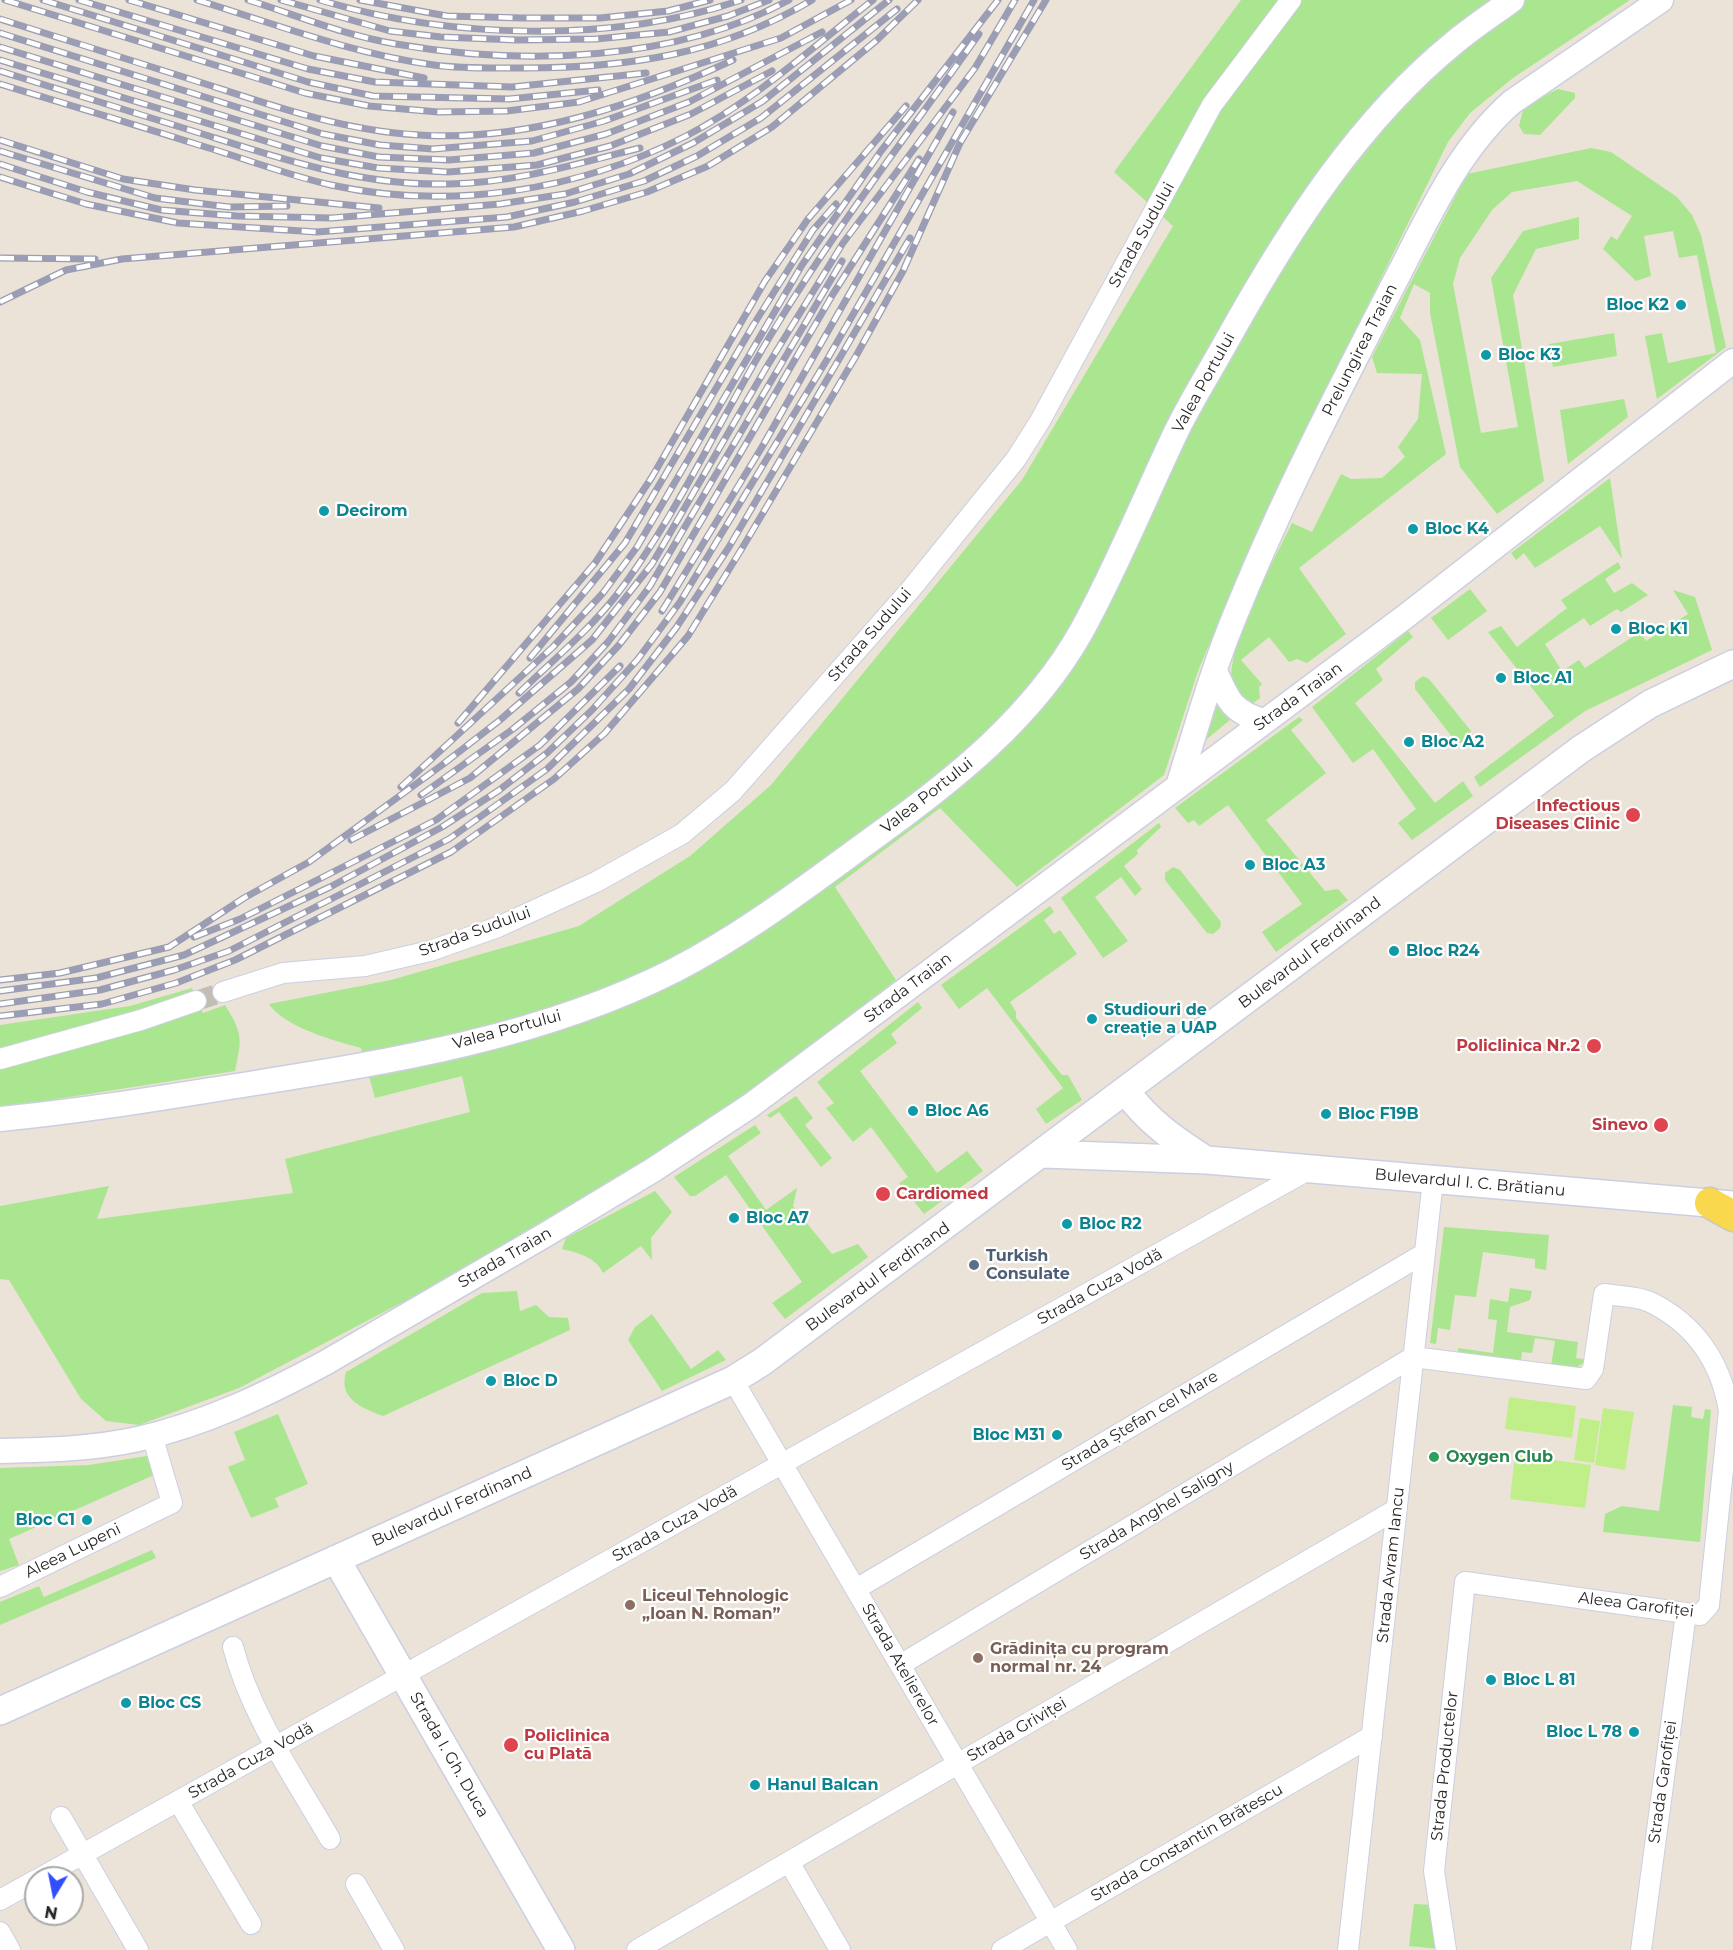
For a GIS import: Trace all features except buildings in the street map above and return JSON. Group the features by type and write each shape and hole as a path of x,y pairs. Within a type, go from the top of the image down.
{"main road":[{"name":"Bulevardul Ferdinand","path":"0,1711 733,1380 762,1362 1044,1154 1581,749 1650,704 1733,664"},
{"name":"Bulevardul I. C. Brătianu","path":"1126,1091 1153,1123 1171,1138 1207,1160"},
{"name":"Bulevardul I. C. Brătianu","path":"1044,1154 1207,1160 1727,1205"},
{"name":"Strada I. Gh. Duca","path":"336,1559 561,1950"}],"street":[{"name":"Strada Sudului","path":"223,992 283,973 365,966 430,951 498,927 596,882 682,834 733,791 911,589 1016,459 1041,421 1212,105 1291,0"},
{"name":"Valea Portului","path":"0,1119 143,1102 347,1068 516,1032 604,1002 675,970 737,934 890,825 983,752 1041,692 1077,638 1106,585 1179,427 1257,286 1306,209 1383,111 1454,43 1512,0"},
{"name":"Prelungirea Traian","path":"1178,786 1238,607 1309,451 1445,186 1474,139 1512,102 1661,0"},
{"name":"Strada Traian","path":"0,1451 78,1448 152,1435 214,1416 281,1386 653,1170 750,1106 1406,616 1733,361"},
{"path":"1215,671 1233,707 1242,715 1263,721"},
{"path":"0,1059 141,1020 196,1001"},
{"name":"Strada Cuza Vodă","path":"61,1866 1310,1169"},
{"name":"Strada Avram Iancu","path":"1348,1950 1433,1180"},
{"name":"Strada Ștefan cel Mare","path":"856,1589 1425,1253"},
{"name":"Aleea Garofiței","path":"1413,1357 1586,1379 1593,1369 1604,1294 1648,1301 1691,1329 1714,1360 1725,1385 1729,1411 1709,1605 1700,1615 1465,1581"},
{"name":"Strada Anghel Saligny","path":"900,1665 1413,1357"},
{"name":"Strada Atelierelor","path":"733,1380 1067,1950"},
{"name":"Aleea Lupeni","path":"0,1587 172,1503 152,1435"},
{"name":"Strada Griviței","path":"637,1950 1397,1509"},
{"name":"Strada Productelor","path":"1446,1950 1434,1871 1465,1581"},
{"name":"Strada Garofiței","path":"1641,1950 1686,1613"},
{"path":"233,1647 240,1674 276,1746 330,1839"},
{"name":"Strada Constantin Brătescu","path":"1002,1950 1372,1736"},
{"path":"178,1801 251,1924"},
{"path":"61,1817 138,1950"},
{"path":"789,1862 840,1950"},
{"path":"356,1884 394,1950"},
{"path":"0,1900 24,1887"},
{"path":"0,1932 10,1950"}],"green space":[{"path":"1241,0 1630,0 1513,78 1470,113 1448,142 1263,518 1198,671 1164,775 1017,887 940,808 835,887 896,980 726,1110 624,1177 403,1306 401,1303 239,1388 139,1425 106,1421 81,1399 9,1280 0,1279 0,1206 109,1186 97,1219 293,1193 285,1159 470,1112 462,1076 375,1098 361,1048 324,1037 298,1026 286,1020 269,1004 391,980 579,926 690,856 771,785 1022,480 1173,226 1114,172"},
{"path":"1558,89 1575,93 1575,98 1540,135 1524,134 1519,126 1524,106"},
{"path":"1591,148 1611,152 1677,197 1692,215 1701,235 1726,347 1657,399 1645,336 1662,333 1668,363 1716,353 1697,255 1679,258 1673,231 1644,236 1651,276 1636,281 1603,249 1611,236 1617,240 1632,216 1577,181 1512,192 1492,210 1460,258 1453,284 1481,433 1518,427 1491,278 1523,231 1579,217 1579,239 1536,249 1513,295 1544,481 1497,514 1460,467 1430,313 1430,293 1414,284 1400,318 1420,340 1446,454 1299,568 1346,634 1307,663 1297,659 1289,662 1269,637 1241,660 1262,684 1259,687 1260,698 1251,705 1238,692 1233,683 1232,669 1236,650 1253,603 1292,523 1312,532 1341,474 1351,479 1382,478 1405,457 1398,447 1418,419 1422,374 1377,373 1372,357 1467,174"},
{"path":"1614,333 1617,356 1553,367 1549,344"},
{"path":"1624,399 1628,417 1568,464 1560,410"},
{"path":"1610,478 1622,559 1600,526 1535,568 1524,553 1516,560 1511,553"},
{"path":"1618,562 1621,568 1605,579 1614,593 1632,583 1648,595 1621,612 1617,609 1590,626 1584,618 1545,644 1562,671 1579,660 1585,668 1640,632 1646,641 1688,614 1673,590 1695,597 1712,650 1585,711 1480,787 1474,777 1554,716 1488,632 1501,626 1517,647 1567,608 1561,600"},
{"path":"1470,589 1487,611 1448,640 1431,618"},
{"path":"1408,631 1413,637 1376,669 1383,680 1355,703 1435,803 1463,781 1473,796 1412,840 1398,823 1416,809 1373,749 1353,763 1312,707"},
{"path":"1423,676 1429,679 1471,731 1463,743 1456,742 1415,689 1415,682"},
{"path":"1214,696 1231,719 1201,744"},
{"path":"1299,717 1303,720 1291,730 1326,773 1266,820 1325,891 1338,889 1348,900 1276,952 1262,932 1302,904 1228,805 1199,826 1194,820 1188,823 1175,808"},
{"path":"1159,823 1161,827 1137,850 1138,854 1124,866 1142,889 1135,896 1121,877 1095,897 1128,941 1103,958 1061,898"},
{"path":"1173,867 1180,870 1221,922 1220,928 1213,934 1207,933 1165,880 1165,873"},
{"path":"1050,906 1054,912 1044,920 1054,934 1060,930 1077,954 1010,1002 1016,1012 1016,1018 1062,1075 1068,1075 1082,1100 1046,1124 1036,1109 1063,1088 987,988 959,1009 941,985"},
{"path":"192,988 203,1013 225,1005 235,1023 240,1044 235,1071 0,1108 0,1025 130,1006"},
{"path":"918,1002 922,1008 891,1034 897,1043 860,1071 937,1173 967,1151 983,1171 924,1214 899,1183 908,1177 871,1127 853,1142 826,1108 834,1103 817,1082"},
{"path":"796,1096 813,1118 805,1125 832,1158 821,1167 779,1112 770,1118 767,1115"},
{"path":"755,1125 761,1133 728,1156 766,1210 797,1188 793,1206 832,1254 858,1244 868,1257 785,1319 772,1303 802,1282 726,1175 695,1196 690,1196 674,1177"},
{"path":"655,1191 672,1212 651,1238 652,1260 641,1246 603,1273 591,1259 562,1249 566,1238"},
{"path":"1444,1227 1549,1235 1546,1270 1535,1268 1535,1259 1483,1252 1476,1297 1455,1295 1450,1330 1438,1328 1436,1344 1430,1343"},
{"path":"1510,1288 1532,1291 1530,1300 1510,1307 1507,1332 1578,1342 1576,1358 1588,1360 1574,1369 1551,1366 1555,1341 1535,1338 1532,1353 1522,1352 1521,1362 1458,1353 1458,1348 1493,1353 1497,1320 1488,1319 1490,1299 1508,1302"},
{"path":"517,1291 520,1311 536,1305 549,1317 568,1318 570,1330 383,1416 360,1406 349,1396 344,1381 346,1372 482,1293"},
{"path":"652,1314 691,1369 718,1350 726,1360 662,1391 628,1340 635,1327"},
{"path":"1509,1397 1576,1406 1572,1438 1505,1429"},
{"path":"1673,1405 1692,1407 1691,1417 1703,1419 1705,1409 1711,1410 1700,1542 1603,1532 1605,1514 1622,1506 1659,1511"},
{"path":"1603,1408 1634,1412 1625,1470 1595,1465"},
{"path":"278,1414 308,1484 275,1498 279,1507 251,1518 228,1467 245,1460 234,1432"},
{"path":"1580,1418 1600,1421 1594,1463 1574,1460"},
{"path":"1515,1455 1591,1465 1585,1508 1510,1499"},
{"path":"147,1456 154,1475 9,1539 19,1565 0,1571 0,1468 89,1465"},
{"path":"152,1550 156,1558 0,1625 0,1602 39,1586 44,1597"},
{"path":"1414,1904 1432,1905 1440,1949 1409,1946"}],"tunnel":[{"path":"196,1001 223,992"}],"railway":[{"path":"5,0 305,93 369,106 438,112 507,111 579,102 781,38 851,0"},
{"path":"43,0 308,82 373,96 509,99 598,90"},
{"path":"79,0 308,69 375,82 512,87 646,73"},
{"path":"129,0 314,56 424,78"},
{"path":"197,0 374,54 434,65 490,68 600,65 673,54 743,33 812,0"},
{"path":"248,0 340,31 396,44 444,51 546,56 597,54 648,47 697,36 745,21 789,0"},
{"path":"281,0 390,31 441,37 517,40 596,39 669,32 728,16 769,0"},
{"path":"320,0 422,23 476,29 531,31 586,30 640,24 692,14 741,0"},
{"path":"360,0 447,16 522,18 600,18 668,11 710,0"},
{"path":"0,84 331,185 376,193 421,196 512,191 557,183 602,171 686,136 759,90 873,0"},
{"path":"0,164 87,192 161,210 237,216 332,218 500,204 565,194 629,174 693,143 763,101 889,0"},
{"path":"0,302 66,270 122,259 514,227 583,211 647,192 708,166 772,127 877,40 918,0"},
{"path":"401,787 553,647 603,593 637,547 802,265 881,151 998,0"},
{"path":"0,980 60,973 169,947 244,898 309,862 500,720 592,640 652,564 766,368 843,243 975,68 1015,0"},
{"path":"0,991 96,978 184,955 330,887 442,827 498,791 547,753 592,710 638,659 680,602 828,358 1034,0"},
{"path":"0,1016 102,1004 176,983 235,960 451,852 554,779 605,733 688,636 741,550 856,356 903,271 960,143 1046,0"},
{"path":"0,177 86,204 178,223 317,232 507,217 575,202 644,181 697,156 761,118 897,9"},
{"path":"0,19 314,117 366,129 419,135 460,136 500,133 580,117 658,92 733,60"},
{"path":"0,47 322,146 379,157 449,160 534,153 606,134 689,102 822,32"},
{"path":"0,33 323,134 380,145 433,149 532,141 604,121 717,80"},
{"path":"519,693 593,622 638,566 679,499 755,361 799,290 979,34"},
{"path":"0,60 321,158 378,168 448,172 537,165 610,146 691,114 772,71"},
{"path":"0,71 297,163 386,181 448,184 497,180 545,172 640,148"},
{"path":"458,723 595,563 652,477 765,281 808,219 906,106"},
{"path":"662,611 762,447 953,112"},
{"path":"0,140 123,179 195,190 379,208"},
{"path":"0,151 155,198 229,207 287,206"},
{"path":"351,840 470,778 578,689 619,645 660,592 833,294 919,159"},
{"path":"530,658 625,543 754,324 813,230 836,204"},
{"path":"0,1004 100,990 174,970 229,951 449,839 547,769 629,689 676,628 729,547 910,238"},
{"path":"0,258 95,259"},
{"path":"421,795 513,729 571,682 608,642 650,586 842,261"},
{"path":"194,937 240,919 436,820 540,745 620,666"}],"place":[{"name":"Bloc K2","path":"1681,305"},
{"name":"Bloc K3","path":"1486,355"},
{"name":"Decirom","path":"324,511"},
{"name":"Bloc K4","path":"1413,529"},
{"name":"Bloc K1","path":"1616,629"},
{"name":"Bloc A1","path":"1501,678"},
{"name":"Bloc A2","path":"1409,742"},
{"name":"Infectious Diseases Clinic","path":"1633,815"},
{"name":"Bloc A3","path":"1250,865"},
{"name":"Bloc R24","path":"1394,951"},
{"name":"Studiouri de creație a UAP","path":"1092,1019"},
{"name":"Policlinica Nr.2","path":"1594,1046"},
{"name":"Bloc A6","path":"913,1111"},
{"name":"Bloc F19B","path":"1326,1114"},
{"name":"Sinevo","path":"1661,1125"},
{"name":"Cardiomed","path":"883,1194"},
{"name":"Bloc A7","path":"734,1218"},
{"name":"Bloc R2","path":"1067,1224"},
{"name":"Turkish Consulate","path":"974,1265"},
{"name":"Bloc D","path":"491,1381"},
{"name":"Bloc M31","path":"1057,1435"},
{"name":"Oxygen Club","path":"1434,1457"},
{"name":"Bloc C1","path":"87,1520"},
{"name":"Liceul Tehnologic „Ioan N. Roman”","path":"630,1605"},
{"name":"Grădinița cu program normal nr. 24","path":"978,1658"},
{"name":"Bloc L 81","path":"1491,1680"},
{"name":"Bloc CS","path":"126,1703"},
{"name":"Bloc L 78","path":"1634,1732"},
{"name":"Policlinica cu Plată","path":"511,1745"},
{"name":"Hanul Balcan","path":"755,1785"}]}
